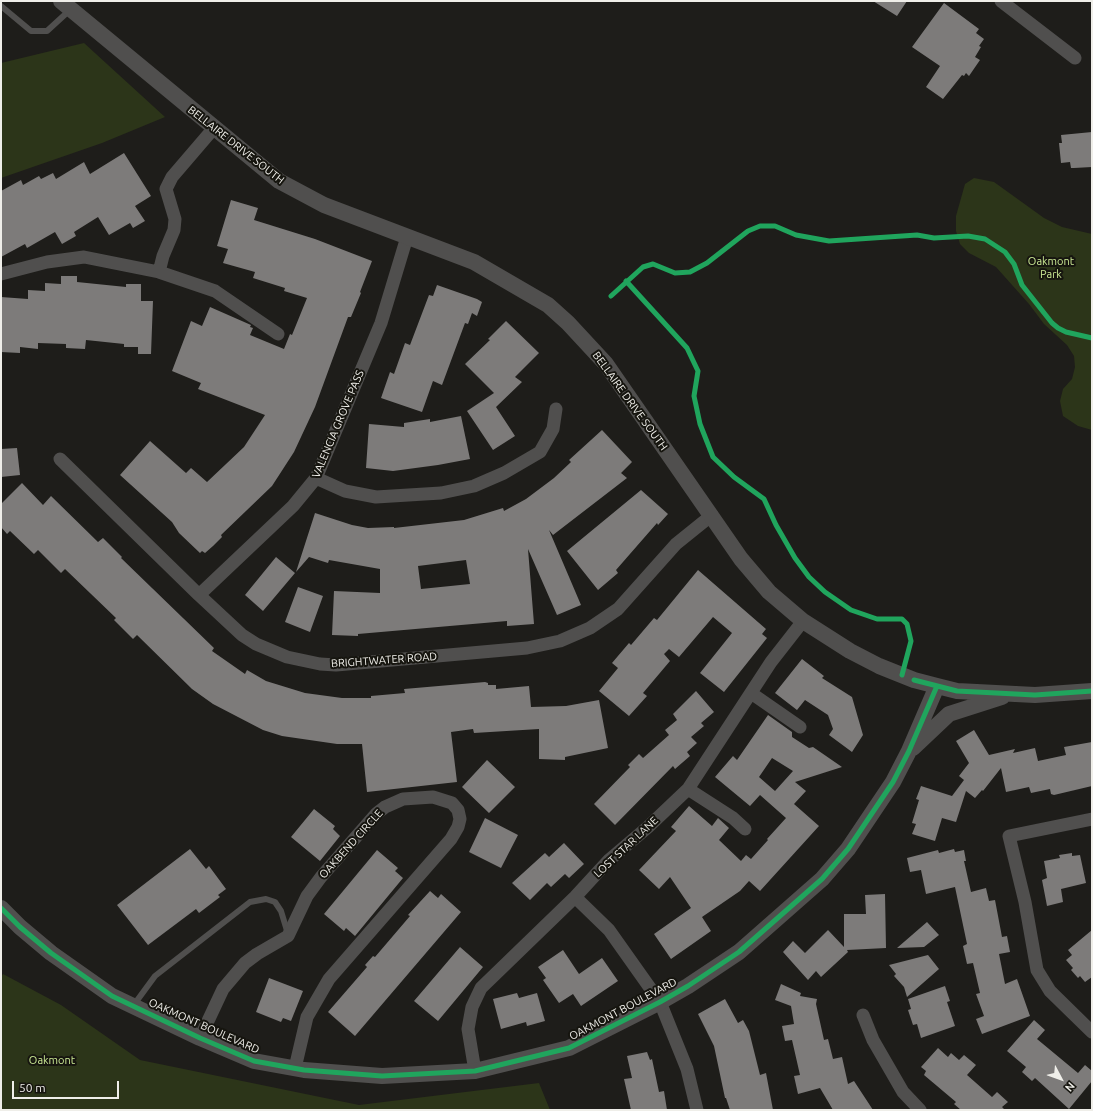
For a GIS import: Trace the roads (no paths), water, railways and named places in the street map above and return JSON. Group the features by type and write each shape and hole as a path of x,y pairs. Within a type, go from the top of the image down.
{"street":[{"path":"1001,1 1075,58"},
{"name":"BELLAIRE DRIVE SOUTH","path":"66,5 279,181 324,205 485,268 548,305 568,323 606,364 741,558 769,592 803,621 850,651 879,666 914,680 957,691 1035,695 1092,691"},
{"path":"159,272 174,230 175,219 166,189 172,177 214,128"},
{"name":"VALENCIA GROVE PASS","path":"199,595 293,506 316,478 381,323 406,236"},
{"path":"1,274 47,262 84,257 159,272 215,291 278,334"},
{"path":"316,478 345,491 376,497 441,493 474,486 504,473 540,452 553,429 556,409"},
{"name":"BRIGHTWATER ROAD","path":"60,459 229,624 256,644 287,657 320,664 336,665 533,647 560,641 575,635 604,619 630,597 676,544 712,515"},
{"name":"LOST STAR LANE","path":"475,1071 468,1028 472,1008 481,988 575,897 609,860 648,827 688,789 771,662 803,621"},
{"name":"OAKMONT BOULEVARD","path":"1,908 20,927 72,969 112,996 200,1038 254,1061 295,1068 382,1076 475,1071 569,1048 660,1002 688,986 739,952 822,879 848,849 893,782 909,751 937,686"},
{"path":"751,694 800,727"},
{"path":"909,751 949,714 1012,694"},
{"path":"688,789 733,818 745,829"},
{"name":"OAKBEND CIRCLE","path":"288,936 307,896 321,877 385,807 403,799 434,797 452,803 458,810 459,823 451,839 329,979 317,996 307,1017 295,1068"},
{"path":"1092,819 1009,836 1025,902 1037,970 1050,992 1092,1032"},
{"path":"575,897 609,930 660,1002 687,1069 697,1110"},
{"path":"200,1038 223,989 234,975 245,963 257,954 288,936"},
{"path":"863,1015 873,1040 904,1092 920,1110"}],"lane":[{"path":"1,6 31,31 47,31 66,5"},
{"path":"133,1006 159,972 250,902 266,899 275,902 281,911 288,936"}],"park label":[{"name":"Oakmont Park","path":"1051,267"},
{"name":"Oakmont","path":"52,1060"}]}
